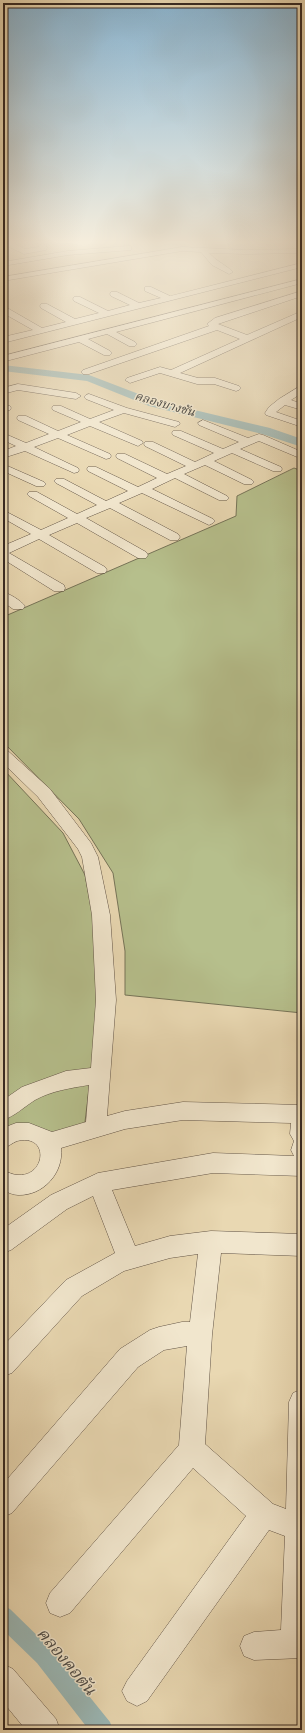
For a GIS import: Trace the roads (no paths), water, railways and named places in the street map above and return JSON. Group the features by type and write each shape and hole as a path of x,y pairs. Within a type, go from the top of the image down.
{"street":[{"path":"25,322 40,330"},
{"path":"4,339 74,322"},
{"path":"6,358 146,322"},
{"path":"171,322 176,324"},
{"path":"215,322 211,324 248,339"},
{"path":"172,373 285,322"},
{"path":"134,325 146,330"},
{"path":"86,372 216,327"},
{"path":"109,332 132,344"},
{"path":"80,339 107,353"},
{"path":"130,380 157,370 197,381 215,381 236,388"},
{"path":"3,384 76,396"},
{"path":"3,391 18,387"},
{"path":"301,390 273,409 270,413 302,424"},
{"path":"89,397 176,428 227,451 277,469"},
{"path":"283,402 302,407"},
{"path":"57,408 138,443"},
{"path":"3,455 123,410"},
{"path":"22,418 106,456"},
{"path":"203,423 248,442"},
{"path":"3,436 74,470"},
{"path":"4,550 259,437 302,456"},
{"path":"149,444 248,482"},
{"path":"120,456 223,498"},
{"path":"3,467 40,484"},
{"path":"92,469 209,522"},
{"path":"60,481 174,537"},
{"path":"32,494 78,518 142,555"},
{"path":"3,513 101,570"},
{"path":"4,550 59,588"},
{"path":"3,596 18,606"},
{"path":"3,754 44,793 90,857 101,915 106,1000 96,1128"},
{"path":"3,1111 29,1093 66,1080 100,1075"},
{"path":"48,1143 125,1120 183,1111 301,1114 302,1144"},
{"path":"3,1138 20,1131 36,1134 48,1143 52,1153 51,1165 44,1175 33,1182 20,1185 7,1183 3,1180"},
{"path":"3,1242 59,1202 98,1183 213,1163 302,1166"},
{"path":"98,1183 129,1259"},
{"path":"60,1603 192,1450 200,1335 211,1242"},
{"path":"3,1364 74,1288 119,1262 170,1247 211,1242 302,1245"},
{"path":"3,1504 129,1358 159,1339 182,1334 200,1335"},
{"path":"254,1646 298,1644 302,1402"},
{"path":"192,1450 264,1514 300,1528"},
{"path":"137,1691 264,1514"},
{"path":"3,1679 45,1730"}],"waterway":[{"name":"คลองบางชัน","path":"3,368 89,378 153,404 266,431 302,443"},
{"name":"คลองคอตัน","path":"3,1616 44,1656 102,1730"}]}
